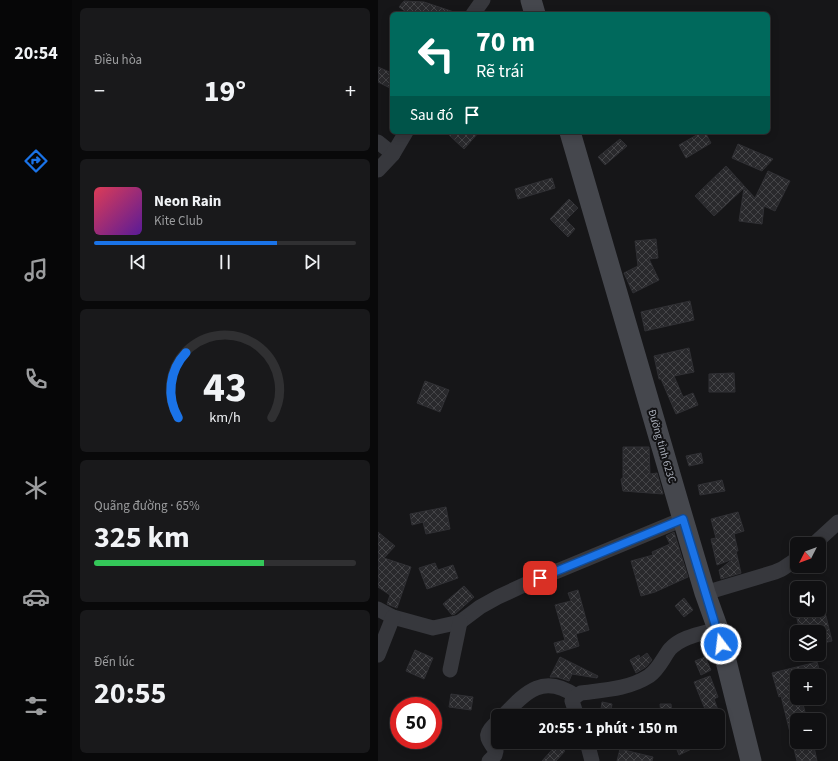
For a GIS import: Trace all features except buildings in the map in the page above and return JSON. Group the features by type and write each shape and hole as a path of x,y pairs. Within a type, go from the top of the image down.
{"main road":[{"path":"531,0 534,12"},
{"name":"Đường tỉnh 623C","path":"571,134 683,519 705,593 718,630 751,761"}],"street":[{"path":"474,12 483,0"},
{"path":"378,170 392,154 405,134"},
{"path":"378,142 392,154"},
{"path":"378,609 393,617 433,628 460,622 486,604 526,584 683,519"},
{"path":"822,537 838,522"},
{"path":"705,593 775,572 790,564"},
{"path":"378,655 393,617"},
{"path":"450,670 460,622"},
{"path":"575,709 572,701 581,693 626,686 643,679 653,672 670,649 678,642 718,630"},
{"path":"510,709 522,696 539,686 558,686 566,689 576,696"},
{"path":"491,728 488,733 488,738 491,743"},
{"path":"489,761 495,755 495,749"},
{"path":"589,749 592,761"}],"route":[{"path":"540,578 597,556 683,519 705,593 718,630 721,644"}]}
